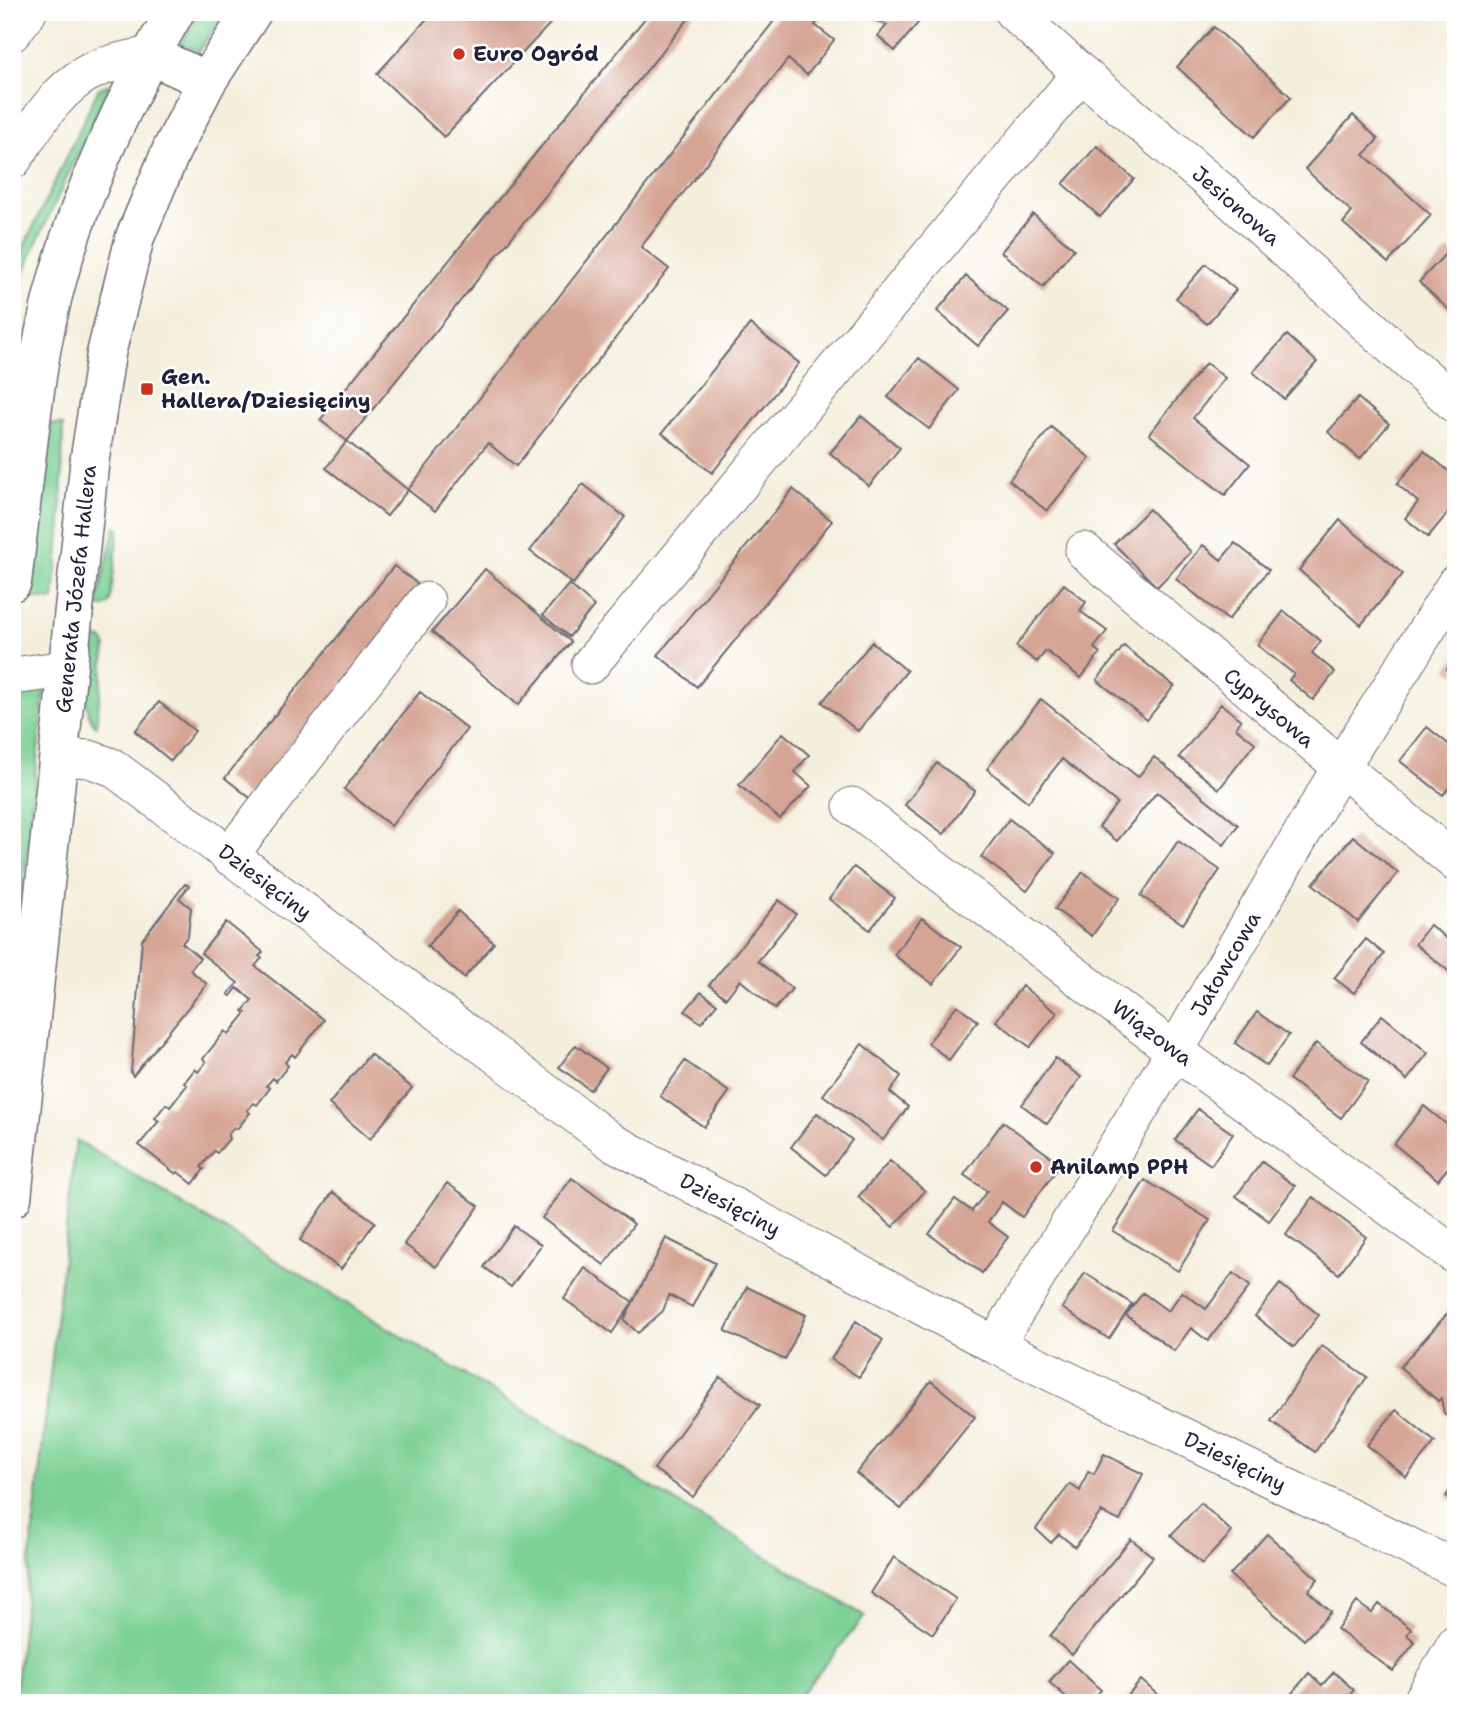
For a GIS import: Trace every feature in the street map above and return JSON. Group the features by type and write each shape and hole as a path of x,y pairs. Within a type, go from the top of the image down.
{"main road":[{"path":"12,582 16,531 42,349 60,272 92,179 116,122 175,12"},
{"name":"Generała Józefa Hallera","path":"12,1198 90,457 106,354 135,237 172,149 207,81 252,12"},
{"path":"150,55 207,81"}],"street":[{"path":"12,33 28,12"},
{"name":"Jesionowa","path":"1013,12 1081,74 1230,199 1456,405"},
{"path":"12,161 42,116 67,87 96,68 150,55"},
{"path":"590,665 1081,74"},
{"name":"Cyprysowa","path":"1084,551 1456,863"},
{"name":"Jałowcowa","path":"995,1345 1175,1052 1340,768 1456,583"},
{"path":"229,856 426,601"},
{"path":"12,676 68,669"},
{"name":"Dziesięciny","path":"59,757 89,759 111,767 612,1142 995,1345 1456,1569"},
{"name":"Wiązowa","path":"852,806 1175,1052 1456,1256"},
{"path":"1421,1703 1456,1643"}],"green space":[{"path":"201,12 226,12 197,53 193,49 179,46"},
{"path":"110,84 29,259 12,316 12,281 19,257 99,88"},
{"path":"51,424 63,425 61,523 54,600 32,598"},
{"path":"115,527 119,528 110,602 105,607 96,606"},
{"path":"92,638 102,639 106,645 96,726 91,718 86,696"},
{"path":"45,686 19,925 12,925 12,792 22,693"},
{"path":"76,1140 865,1616 794,1703 14,1703"}],"building":[{"path":"433,12 561,12 444,137 377,74"},
{"path":"650,12 694,12 347,441 320,420"},
{"path":"781,12 825,12 815,25 834,40 807,75 788,59 641,247 669,269 516,466 488,443 435,511 408,490"},
{"path":"875,12 927,12 895,51 878,36 887,25 870,18"},
{"path":"1214,27 1291,97 1254,137 1177,67"},
{"path":"1353,115 1378,139 1364,155 1431,215 1388,263 1343,223 1352,212 1305,169"},
{"path":"1097,146 1134,179 1100,217 1063,184"},
{"path":"1033,214 1074,249 1043,287 1001,252"},
{"path":"1449,250 1456,256 1456,306 1450,311 1419,282"},
{"path":"1206,264 1236,290 1207,324 1176,298"},
{"path":"966,276 1008,311 978,346 937,311"},
{"path":"750,324 799,363 712,473 662,433"},
{"path":"1287,335 1317,362 1284,399 1253,372"},
{"path":"919,358 959,390 929,429 888,397"},
{"path":"1206,363 1225,378 1193,418 1250,464 1225,495 1149,434"},
{"path":"1358,398 1389,424 1360,459 1328,432"},
{"path":"861,416 900,448 869,486 830,453"},
{"path":"1051,427 1090,458 1047,511 1009,480"},
{"path":"347,441 408,490 387,516 326,468"},
{"path":"1424,451 1456,477 1456,503 1428,537 1405,518 1418,502 1397,484"},
{"path":"583,484 625,517 573,584 530,551"},
{"path":"793,489 832,521 697,687 658,655"},
{"path":"1149,509 1191,552 1157,587 1114,544"},
{"path":"1340,520 1403,574 1361,625 1299,570"},
{"path":"1235,543 1269,570 1228,620 1176,579 1203,545 1221,560"},
{"path":"394,566 423,588 254,801 225,778"},
{"path":"485,569 571,642 518,705 432,632"},
{"path":"569,584 594,606 569,637 543,615"},
{"path":"1064,584 1086,602 1080,611 1107,631 1094,648 1100,653 1081,678 1046,651 1037,662 1016,646"},
{"path":"1284,611 1321,641 1312,653 1335,672 1313,700 1289,680 1294,674 1257,645"},
{"path":"872,642 907,671 858,731 822,702"},
{"path":"1124,646 1174,686 1147,720 1097,680"},
{"path":"1456,656 1456,675 1447,669"},
{"path":"420,692 467,729 391,826 344,789"},
{"path":"1041,699 1138,777 1154,757 1238,825 1224,845 1157,792 1117,841 1099,827 1117,803 1062,759 1028,802 987,769"},
{"path":"159,702 195,731 171,761 135,731"},
{"path":"1221,704 1241,720 1236,728 1255,743 1219,789 1179,757"},
{"path":"1427,727 1456,750 1456,779 1443,795 1400,761"},
{"path":"783,733 809,755 795,772 811,786 780,819 739,785"},
{"path":"937,763 975,791 944,834 905,805"},
{"path":"1009,819 1055,853 1027,891 981,857"},
{"path":"1353,836 1398,873 1358,922 1313,884"},
{"path":"1178,841 1220,870 1183,924 1141,896"},
{"path":"854,867 895,898 870,930 829,899"},
{"path":"1083,872 1119,898 1092,936 1055,909"},
{"path":"185,884 189,886 179,898 191,908 188,936 182,943 200,958 190,970 207,984 133,1076 131,1073 142,940"},
{"path":"779,900 796,914 758,961 792,989 775,1009 740,980 726,998 709,985"},
{"path":"458,911 494,943 464,978 427,946"},
{"path":"922,918 961,947 933,984 894,955"},
{"path":"226,922 263,952 259,956 262,958 255,966 324,1020 295,1057 292,1054 285,1062 288,1066 276,1081 273,1078 266,1086 270,1088 257,1105 254,1103 247,1110 250,1113 237,1129 234,1127 228,1135 229,1139 217,1153 214,1151 201,1167 204,1169 193,1184 139,1145 159,1121 155,1118 166,1104 170,1107 187,1085 184,1083 195,1069 198,1072 206,1062 203,1059 225,1031 229,1034 246,1013 243,1011 252,1000 237,988 231,996 228,994 238,983 201,953"},
{"path":"1430,925 1446,938 1456,926 1456,977 1415,944"},
{"path":"1366,939 1384,954 1354,993 1334,978"},
{"path":"1022,986 1057,1013 1030,1047 996,1021"},
{"path":"701,992 717,1004 701,1023 685,1011"},
{"path":"957,1005 978,1021 949,1060 928,1043"},
{"path":"1257,1012 1289,1035 1267,1066 1235,1043"},
{"path":"1382,1015 1428,1053 1407,1080 1361,1042"},
{"path":"1316,1043 1368,1081 1341,1118 1289,1079"},
{"path":"862,1044 901,1076 890,1092 908,1107 883,1140 823,1095"},
{"path":"576,1045 607,1068 590,1090 559,1067"},
{"path":"370,1054 412,1088 370,1139 329,1104"},
{"path":"1055,1058 1081,1077 1047,1124 1022,1105"},
{"path":"685,1061 729,1092 704,1127 660,1096"},
{"path":"1424,1106 1456,1132 1456,1158 1438,1180 1394,1144"},
{"path":"1198,1109 1233,1134 1211,1165 1175,1140"},
{"path":"817,1113 852,1140 826,1175 791,1147"},
{"path":"1003,1122 1061,1164 1022,1217 1002,1202 988,1222 1008,1237 982,1273 929,1234 955,1199 972,1211 987,1191 964,1175"},
{"path":"890,1161 925,1191 893,1227 858,1197"},
{"path":"1262,1162 1295,1186 1269,1221 1236,1196"},
{"path":"572,1178 634,1224 604,1265 542,1218"},
{"path":"1145,1180 1210,1220 1178,1271 1113,1231"},
{"path":"447,1183 479,1206 436,1267 404,1244"},
{"path":"333,1192 375,1222 341,1269 300,1240"},
{"path":"1313,1197 1366,1237 1339,1274 1286,1235"},
{"path":"514,1226 541,1245 511,1287 484,1267"},
{"path":"666,1238 715,1263 692,1307 669,1295 663,1311 638,1333 624,1320"},
{"path":"585,1268 633,1302 612,1333 564,1299"},
{"path":"1085,1273 1132,1304 1109,1339 1062,1308"},
{"path":"1233,1273 1250,1286 1208,1341 1191,1328 1174,1351 1126,1315 1143,1293 1168,1311 1182,1292 1206,1309"},
{"path":"1280,1284 1319,1315 1294,1347 1255,1316"},
{"path":"747,1287 806,1315 785,1360 725,1331"},
{"path":"1454,1306 1456,1422 1444,1413 1441,1398 1438,1401 1400,1367"},
{"path":"856,1321 883,1340 859,1377 831,1359"},
{"path":"1322,1346 1367,1377 1315,1452 1271,1421"},
{"path":"720,1377 760,1405 693,1497 654,1469"},
{"path":"931,1381 975,1417 901,1509 856,1473"},
{"path":"1396,1410 1435,1442 1406,1477 1367,1445"},
{"path":"1104,1454 1143,1474 1120,1521 1101,1512 1075,1547 1059,1534 1051,1543 1036,1529 1070,1484 1080,1491 1088,1471 1094,1474"},
{"path":"1456,1483 1456,1503 1446,1496"},
{"path":"1201,1503 1232,1532 1202,1564 1171,1535"},
{"path":"1267,1534 1318,1579 1308,1591 1331,1612 1304,1640 1230,1575"},
{"path":"1131,1539 1153,1557 1072,1655 1050,1636"},
{"path":"894,1557 956,1599 933,1634 871,1593"},
{"path":"1357,1602 1372,1613 1379,1604 1411,1629 1407,1635 1415,1642 1393,1671 1337,1629"},
{"path":"1068,1660 1101,1690 1090,1703 1073,1703 1049,1682"},
{"path":"1334,1672 1354,1690 1343,1703 1289,1703 1286,1700 1309,1673 1322,1685"},
{"path":"1141,1680 1167,1703 1122,1703"}],"place":[{"name":"Euro Ogród","path":"459,54"},
{"name":"Gen. Hallera/Dziesięciny","path":"147,389"},
{"name":"Anilamp PPH","path":"1036,1167"}]}
